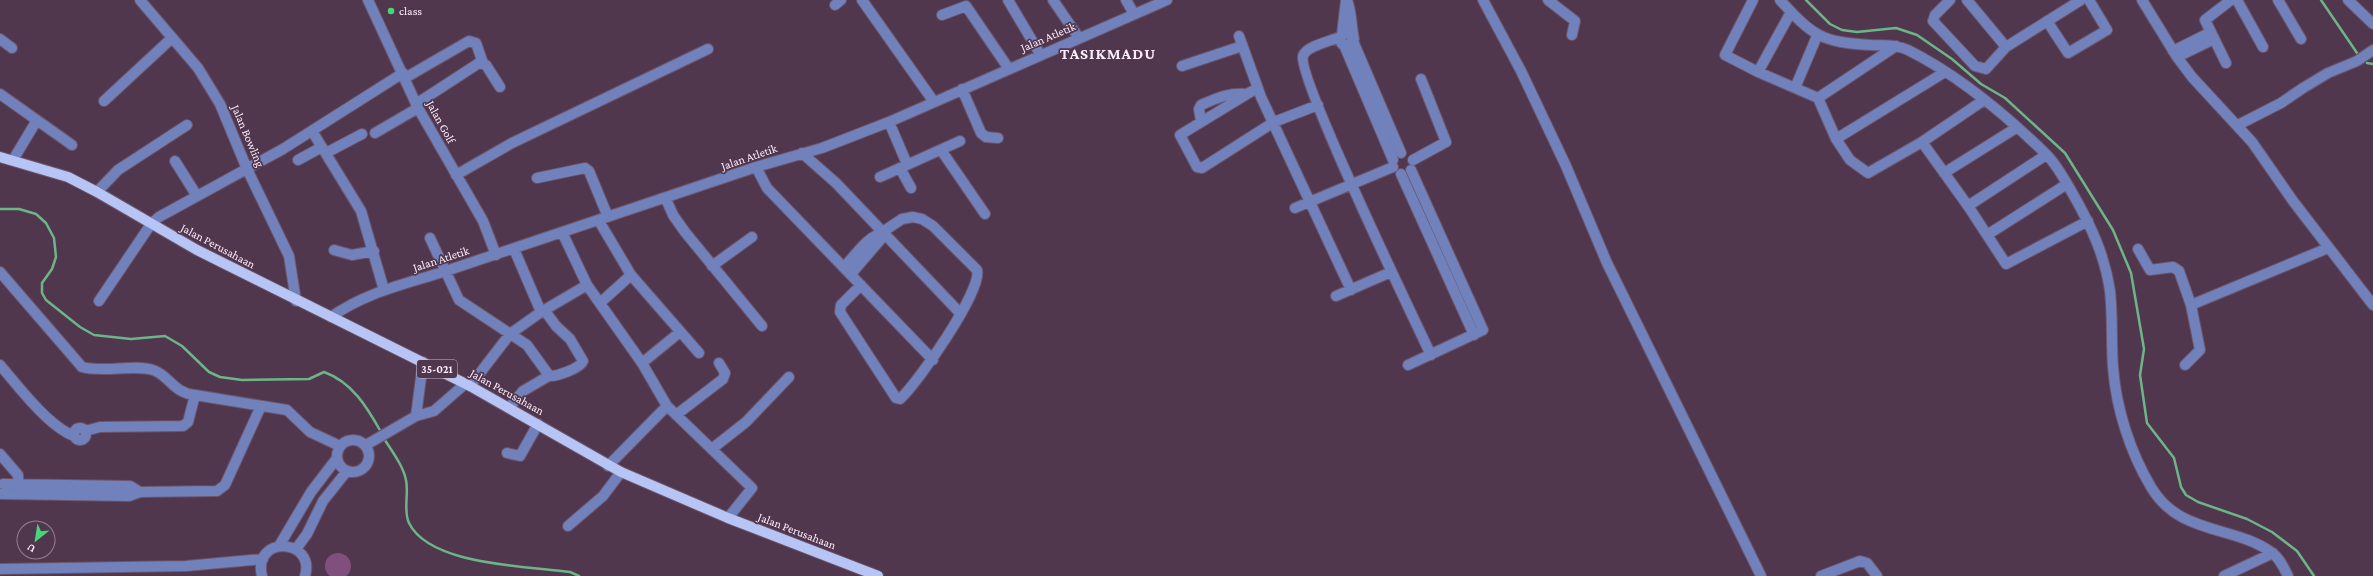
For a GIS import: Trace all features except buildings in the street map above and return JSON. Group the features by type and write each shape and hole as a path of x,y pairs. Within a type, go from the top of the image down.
{"main road":[{"name":"Jalan Perusahaan","path":"0,157 68,177 151,224 296,301 468,385 538,424 608,466 728,518 878,576"}],"street":[{"name":"Jalan Bowling","path":"140,0 198,68 220,104 247,169 288,256 296,301"},
{"name":"Jalan Golf","path":"368,0 404,75 417,106 483,221 496,255"},
{"path":"862,0 934,102"},
{"path":"1008,0 1040,54"},
{"path":"1053,0 1079,38"},
{"path":"1126,0 1134,14"},
{"name":"Jalan Atletik","path":"331,317 353,303 384,290 496,255 756,167 822,148 890,122 1040,54 1167,0"},
{"path":"1346,0 1352,18 1346,38 1396,160 1408,168 1483,330 1408,365"},
{"path":"1482,0 1521,71 1566,166 1607,263 1762,576"},
{"path":"1548,0 1575,21 1572,35"},
{"path":"1753,0 1725,55 1758,72 1818,98 1836,139 1850,160 1868,173 1922,142 1984,100"},
{"path":"1780,0 1817,36 1840,43 1896,46 1906,49 1945,72 1984,100 2046,155 2067,184 2088,221 2100,248 2110,290 2113,366 2116,396 2133,451 2151,488 2161,501 2184,518 2213,531 2258,545 2273,553 2288,576"},
{"path":"1950,0 1935,16 1933,21 1974,66 1986,69 2005,46 2076,0"},
{"path":"1967,0 2005,46"},
{"path":"2005,46 2047,22 2081,0"},
{"path":"2047,22 2068,53 2107,30 2089,0"},
{"path":"2142,0 2175,54 2192,77 2238,125 2269,165 2328,248 2373,305"},
{"path":"2226,63 2212,36 2206,18 2231,0"},
{"path":"2237,0 2263,47"},
{"path":"2278,0 2301,39"},
{"path":"2348,0 2373,24"},
{"path":"942,15 966,6 1009,69"},
{"path":"1758,72 1791,12"},
{"path":"1239,36 1257,88 1351,290"},
{"path":"1795,88 1817,36"},
{"path":"2175,54 2212,36"},
{"path":"104,101 172,38"},
{"path":"1346,38 1307,50 1303,55 1303,64 1318,105 1352,185 1391,272 1431,355"},
{"path":"0,40 12,48"},
{"path":"99,301 151,224 167,212 247,169 404,75 469,40 476,43 483,63 500,87"},
{"path":"1182,66 1242,46"},
{"path":"1818,98 1896,46"},
{"path":"456,175 512,143 708,49"},
{"path":"2238,125 2281,104 2309,84 2357,61 2373,50"},
{"path":"375,133 417,106 462,73 483,63"},
{"path":"1836,139 1945,72"},
{"path":"1408,168 1446,142 1421,79"},
{"path":"1257,88 1247,94 1234,93 1224,95 1201,106 1199,109 1201,122 1179,135 1196,166 1200,169 1274,122 1318,105"},
{"path":"962,89 981,133 986,136 998,138"},
{"path":"0,94 72,145"},
{"path":"13,160 37,120"},
{"path":"890,122 911,188"},
{"path":"96,192 110,176 129,162 187,125"},
{"path":"1944,173 2016,128"},
{"path":"312,131 362,211 384,290"},
{"path":"298,160 362,134"},
{"path":"880,177 960,141"},
{"path":"1922,142 1968,206 2004,263 2008,264 2088,221"},
{"path":"941,150 985,214"},
{"path":"802,153 836,183 960,313"},
{"path":"1295,208 1352,185 1408,154 1408,168 1437,252 1474,335"},
{"path":"1968,206 2046,155"},
{"path":"175,162 197,196"},
{"path":"756,167 767,188 933,360"},
{"path":"537,178 585,168 588,171 603,219 630,275 680,332 689,339 699,353"},
{"path":"1987,235 2067,184"},
{"path":"666,198 674,216 712,266 762,326"},
{"path":"847,270 868,241 877,234 883,233 902,219 913,217 922,219 933,226 975,266 978,276 960,313 933,360 901,398 896,398 840,312 841,305 861,284"},
{"path":"562,232 587,285 642,363 667,406 713,448 753,489 728,518"},
{"path":"712,266 752,236"},
{"path":"430,238 459,300 529,347 548,376"},
{"path":"1437,252 1446,248"},
{"path":"2191,305 2328,248"},
{"path":"509,408 524,391 548,376 556,376 580,365 584,361 570,339 543,311 514,249"},
{"path":"2138,249 2150,270 2173,267 2179,271 2191,305 2200,350 2185,365"},
{"path":"334,250 352,255 374,251"},
{"path":"0,272 82,367 154,370 173,386 187,394 290,411 310,432 340,446"},
{"path":"1336,296 1391,272"},
{"path":"600,303 630,275"},
{"path":"279,546 310,492 337,458 340,446 350,439 370,443 416,416 427,414 440,407 468,385 510,334 543,311 587,285"},
{"path":"642,363 680,332"},
{"path":"416,416 423,362"},
{"path":"676,415 724,379 725,373 719,363"},
{"path":"0,365 45,414 63,431 74,436 77,429 85,431 100,427 183,426 188,422 195,395"},
{"path":"713,448 746,422 789,377"},
{"path":"1,487 19,490 129,496 140,492 213,492 222,488 261,406"},
{"path":"608,466 667,406"},
{"path":"507,453 520,456 538,424"},
{"path":"337,458 340,466 348,471 356,472 366,467 370,456 370,443"},
{"path":"0,454 18,475 19,490"},
{"path":"296,549 307,534 323,501 348,471"},
{"path":"568,526 603,496 621,472"},
{"path":"262,576 263,559 268,551 279,546 296,549 305,560 305,576"},
{"path":"2224,576 2273,553"},
{"path":"0,569 186,566 263,559"},
{"path":"1821,576 1860,561 1867,563 1877,576"}],"shaded area":[{"path":"338,553 347,557 351,566 347,575 338,579 329,575 325,566 329,557"}],"waterway":[{"path":"1806,0 1830,24 1842,30 1857,32 1896,28 1917,35 1952,59 1981,84 2005,98 2065,153 2113,230 2131,273 2144,349 2140,375 2147,423 2174,458 2181,487 2186,495 2198,502 2247,519 2272,532 2297,551 2314,576"},
{"path":"2321,0 2357,53"},
{"path":"2367,63 2373,64"},
{"path":"0,209 19,209 36,214 46,223 54,238 56,257 52,269 42,283 42,293 46,300 80,327 94,335 131,339 165,336 182,346 209,372 220,377 242,380 309,379 324,372 343,382 358,396 381,432"},
{"path":"383,437 404,474 407,485 407,518 420,537 437,548 458,556 507,565 570,572 579,576"}],"place":[{"name":"class","path":"391,11"}],"district":[{"name":"TASIKMADU","path":"1108,53"}]}
